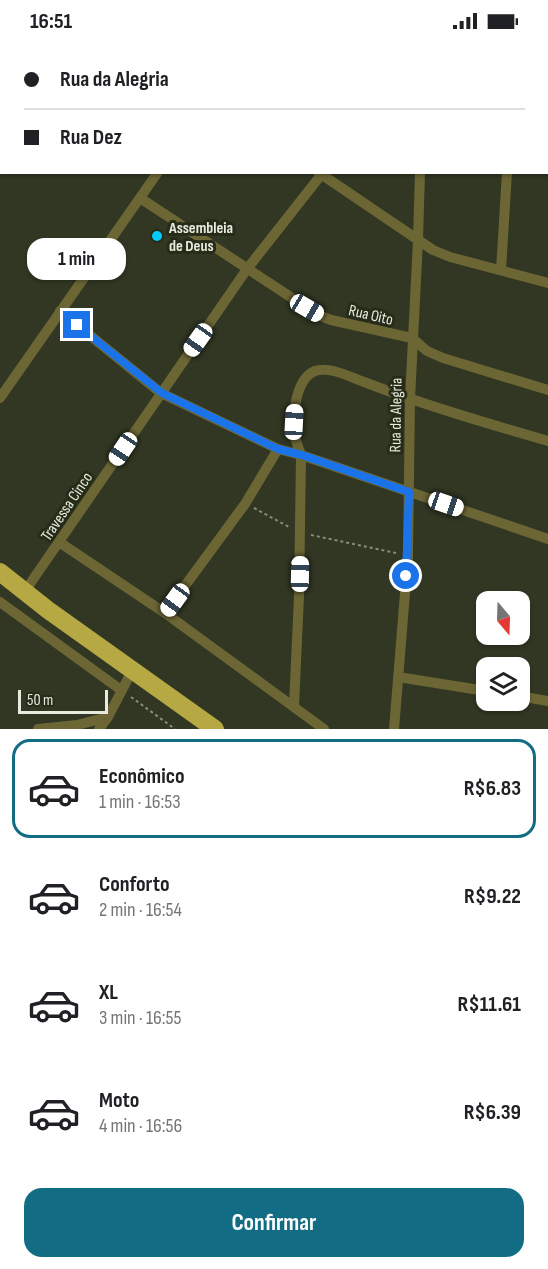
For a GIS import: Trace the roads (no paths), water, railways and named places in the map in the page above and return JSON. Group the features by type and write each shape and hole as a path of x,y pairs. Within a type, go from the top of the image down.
{"highway":[{"path":"0,572 132,671 215,729"}],"street":[{"path":"0,398 157,174"},
{"path":"320,174 433,250 450,257 548,283"},
{"name":"Travessa Cinco","path":"25,591 247,269 320,174"},
{"name":"Rua da Alegria","path":"394,729 408,556 410,399 420,174"},
{"path":"501,270 507,174"},
{"name":"Rua Oito","path":"140,198 318,315 412,338 427,351 443,358 548,390"},
{"path":"60,311 162,393 278,449 302,455 548,539"},
{"path":"294,706 300,596 302,455 294,435 294,409 302,383 308,376 315,371 336,372 410,399 548,441"},
{"path":"165,613 245,504 278,449"},
{"path":"59,542 165,613 324,729"},
{"path":"0,602 121,690"},
{"path":"99,729 108,717 132,671"},
{"path":"398,677 476,689"},
{"path":"530,698 548,701"},
{"path":"38,729 77,725 108,717"}],"place":[{"name":"Assembleia de Deus","path":"157,236"}]}
